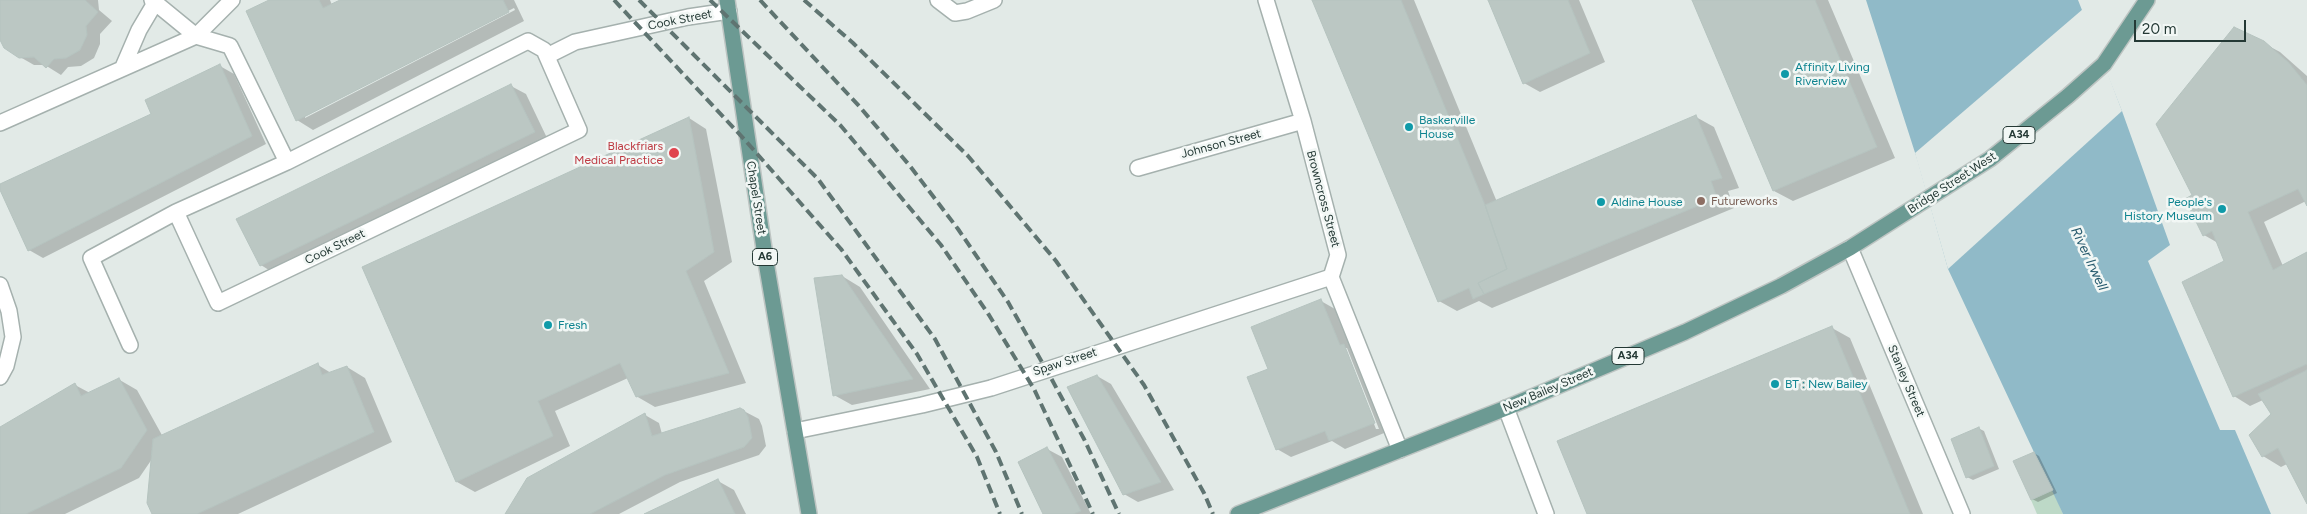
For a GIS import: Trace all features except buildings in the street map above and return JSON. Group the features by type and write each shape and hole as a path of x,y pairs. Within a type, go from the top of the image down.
{"main road":[{"name":"Bridge Street West","path":"1850,248 1929,200 1990,159 2104,64 2147,0"},
{"name":"Chapel Street","path":"728,5 753,182 808,514"},
{"name":"New Bailey Street","path":"1238,514 1506,408 1685,332 1781,286 1850,248"}],"street":[{"path":"0,123 25,114 123,67 154,56 196,36 232,0"},
{"path":"938,0 955,12 967,12 994,0"},
{"name":"Browncross Street","path":"1266,0 1303,121 1338,255 1332,276"},
{"path":"123,67 154,1 196,36 230,46 287,162"},
{"name":"Cook Street","path":"547,56 575,42 688,17 728,5"},
{"name":"Cook Street","path":"528,41 544,50 547,56 579,130 218,303 176,212 287,162 528,41"},
{"name":"Johnson Street","path":"1138,168 1303,121"},
{"path":"130,345 91,258 176,212"},
{"name":"Stanley Street","path":"1850,248 1962,514"},
{"path":"1332,276 1400,450"},
{"name":"Spaw Street","path":"795,431 922,405 991,388 1332,276"},
{"path":"0,286 9,311 13,337 6,366 0,377"},
{"path":"1506,408 1546,514"}],"green space":[{"path":"2053,490 2063,514 2037,514 2031,500"}],"water":[{"name":"River Irwell","path":"1866,0 2078,0 2122,111 2170,245 2148,261 2220,430 2235,430 2271,514 2063,514 1948,269 1918,162"}],"pier":[{"path":"2083,9 2122,111 1948,269 1915,153"}],"railway":[{"path":"614,0 744,139 841,249 917,354 977,457 1000,514"},
{"path":"639,0 818,179 935,339 996,452 1022,514"},
{"path":"710,0 841,126 941,245 989,315 1034,389 1093,514"},
{"path":"760,0 859,106 910,166 958,229 1008,302 1051,378 1084,439 1119,514"},
{"path":"804,0 853,43 968,156 1056,261 1144,385 1204,493 1213,514"}],"place":[{"name":"Affinity Living Riverview","path":"1785,74"},
{"name":"Baskerville House","path":"1409,127"},
{"name":"Blackfriars Medical Practice","path":"674,153"},
{"name":"Futureworks","path":"1701,201"},
{"name":"Aldine House","path":"1601,202"},
{"name":"People's History Museum","path":"2222,209"},
{"name":"Fresh","path":"548,325"},
{"name":"BT : New Bailey","path":"1775,384"}]}
